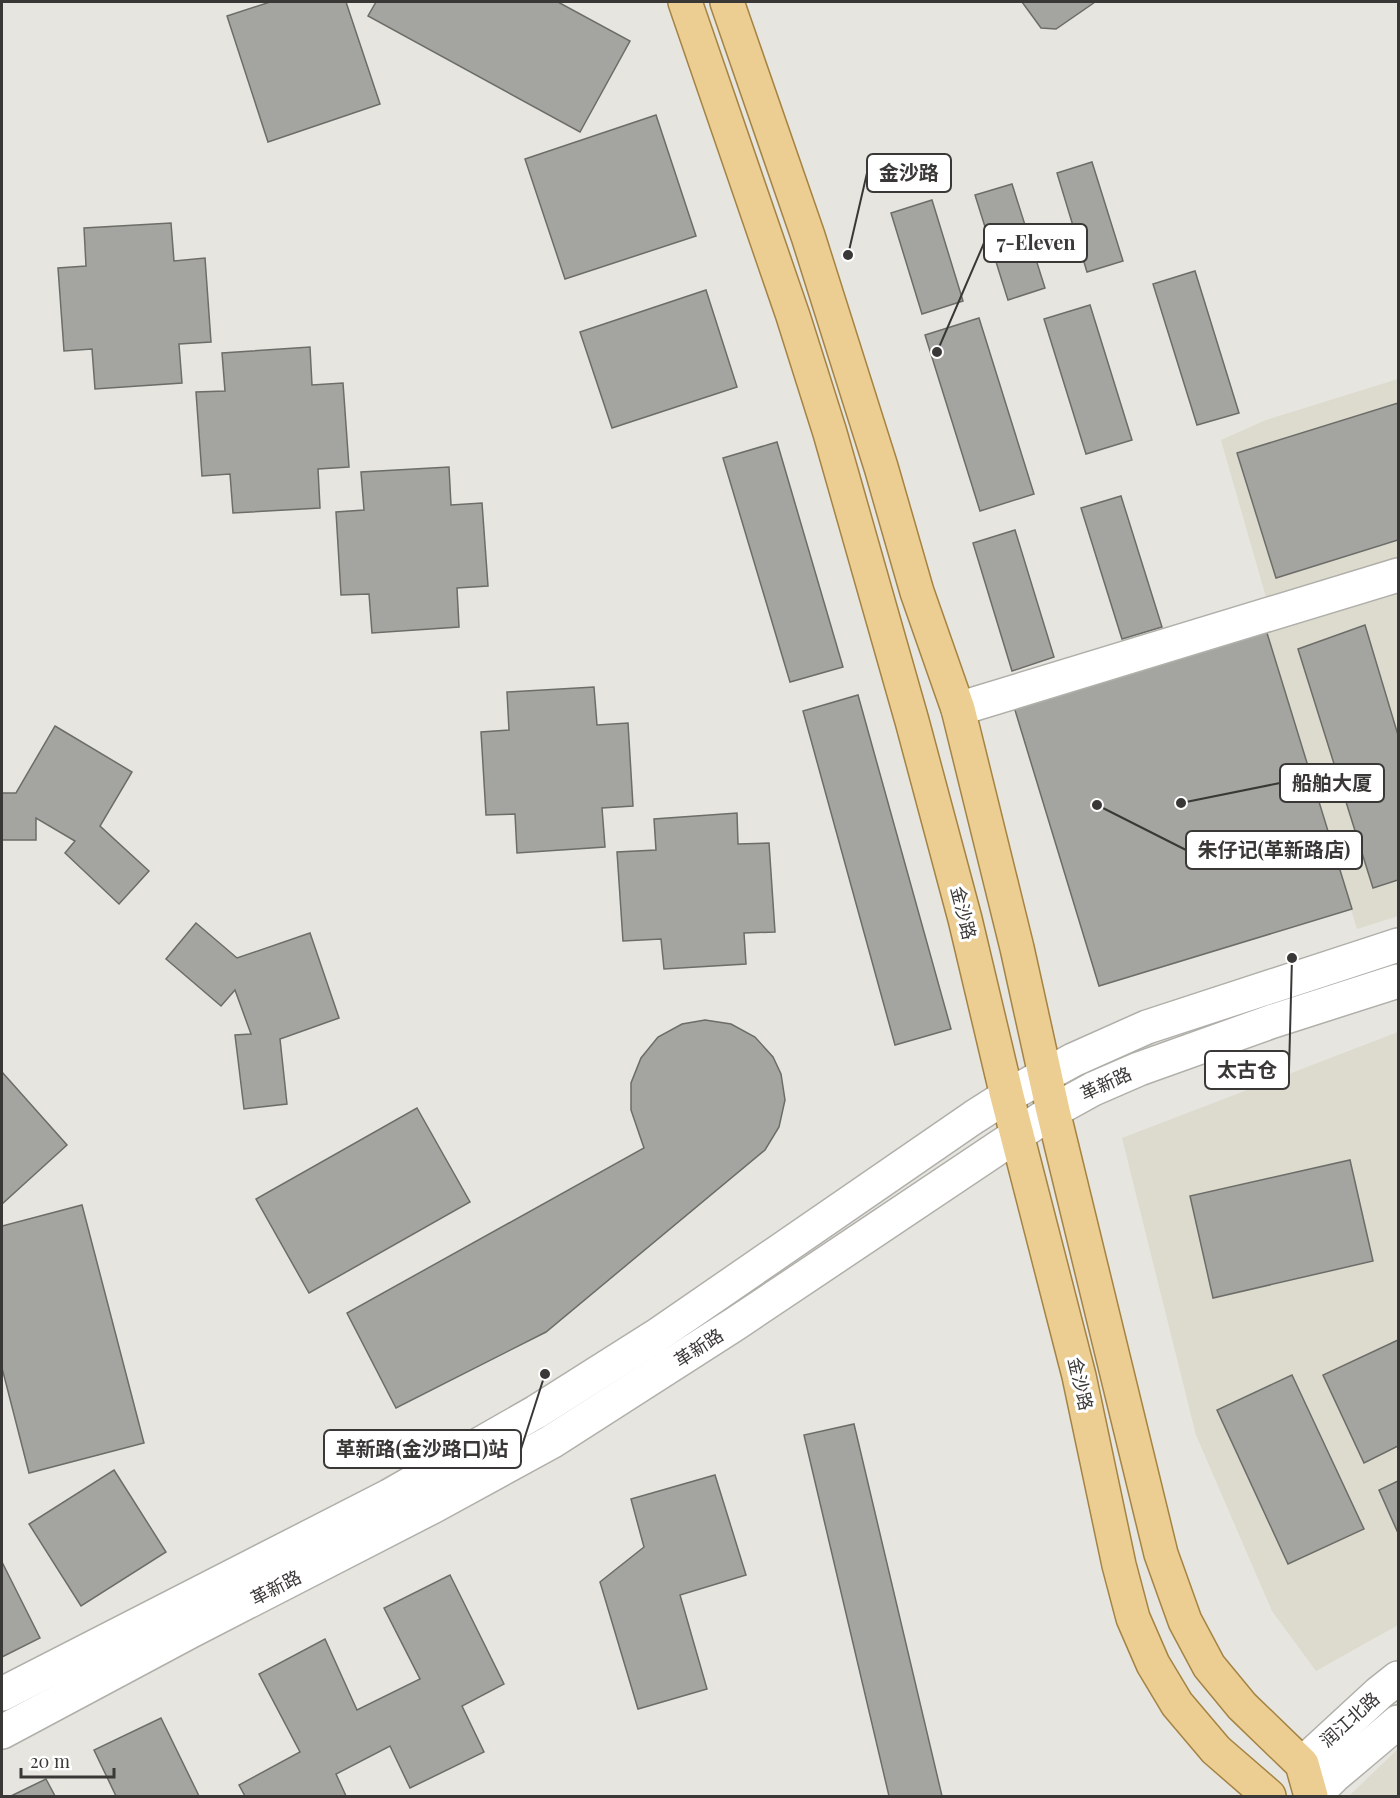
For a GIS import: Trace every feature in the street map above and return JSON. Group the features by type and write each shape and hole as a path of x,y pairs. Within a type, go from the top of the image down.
{"main road":[{"name":"金沙路","path":"685,2 789,305 830,434 945,842 1079,1376 1119,1565 1133,1618 1153,1664 1178,1704 1216,1750 1269,1797"},
{"path":"727,2 804,225 871,435 917,592 958,709 1017,948 1044,1075 1161,1554 1185,1621 1209,1666 1242,1706 1302,1764 1312,1797"},
{"path":"1274,1797 1302,1764"}],"street":[{"path":"958,709 1398,575"},
{"name":"革新路","path":"2,1694 389,1496 536,1412 656,1336 1007,1096 1044,1075 1147,1027 1398,945"},
{"name":"革新路","path":"2,1732 191,1631 434,1506 551,1442 687,1356 1053,1111 1093,1089 1138,1069 1273,1021 1398,981"},
{"name":"润江北路","path":"1302,1764 1398,1678"},
{"name":"润江北路","path":"1312,1797 1398,1722"}],"shaded area":[{"path":"1398,379 1398,916 1357,929 1263,620 1268,604 1221,440 1266,420"},
{"path":"1398,1032 1398,1625 1316,1671 1272,1611 1196,1435 1122,1138"},
{"path":"1398,1749 1398,1796 1349,1796"}],"building":[{"path":"270,2 346,2 380,104 268,142 227,16"},
{"path":"376,2 558,2 630,41 580,132 368,16"},
{"path":"1022,2 1095,2 1056,29 1041,28"},
{"path":"656,115 696,236 565,279 525,159"},
{"path":"1092,162 1123,261 1087,272 1057,173"},
{"path":"1012,184 1045,288 1008,300 975,195"},
{"path":"932,200 963,301 922,314 891,213"},
{"path":"171,223 174,261 205,258 211,342 179,344 182,383 95,389 92,349 64,351 58,268 86,266 84,228"},
{"path":"1195,271 1239,413 1197,425 1153,284"},
{"path":"706,290 737,387 612,428 580,332"},
{"path":"1090,305 1132,440 1086,454 1044,319"},
{"path":"979,318 1034,494 980,511 925,335"},
{"path":"310,347 312,385 343,383 349,467 318,469 320,508 233,513 230,474 202,476 196,392 225,391 222,353"},
{"path":"1398,403 1398,540 1276,578 1237,453"},
{"path":"777,442 843,667 790,682 723,458"},
{"path":"449,467 451,505 482,503 488,586 457,588 459,627 372,633 369,594 341,595 336,512 364,510 361,472"},
{"path":"1121,496 1162,627 1122,639 1081,508"},
{"path":"1015,530 1054,657 1012,671 973,543"},
{"path":"1263,620 1352,909 1099,986 1011,697"},
{"path":"1365,625 1398,735 1398,880 1373,888 1298,649"},
{"path":"594,687 597,725 628,723 633,806 602,808 605,847 517,853 515,814 486,815 481,732 509,730 507,692"},
{"path":"858,695 951,1029 895,1045 803,711"},
{"path":"55,726 132,772 100,826 149,871 119,904 65,853 75,841 36,818 36,840 2,840 2,793 16,793"},
{"path":"737,813 738,844 769,843 775,932 744,933 746,964 664,969 661,939 623,941 617,852 656,850 654,819"},
{"path":"196,923 237,958 310,933 339,1018 280,1039 287,1104 244,1109 235,1035 251,1034 235,990 221,1006 166,959"},
{"path":"705,1020 731,1024 755,1037 773,1057 781,1074 785,1100 779,1127 765,1150 546,1332 396,1408 347,1313 644,1148 631,1110 631,1083 641,1058 658,1037 682,1024"},
{"path":"2,1072 67,1145 2,1204"},
{"path":"417,1108 470,1202 309,1293 256,1199"},
{"path":"1350,1160 1373,1261 1213,1298 1190,1196"},
{"path":"82,1205 144,1443 29,1473 2,1368 2,1226"},
{"path":"1398,1340 1398,1446 1364,1463 1323,1375"},
{"path":"1292,1375 1364,1529 1288,1564 1217,1410"},
{"path":"854,1424 942,1796 889,1796 804,1435"},
{"path":"114,1470 166,1552 81,1606 29,1524"},
{"path":"715,1475 746,1575 680,1595 707,1689 638,1709 600,1582 644,1547 631,1499"},
{"path":"1398,1481 1398,1533 1379,1490"},
{"path":"2,1562 40,1638 2,1657"},
{"path":"450,1575 504,1684 462,1706 484,1752 410,1788 390,1746 336,1774 346,1796 245,1796 239,1785 300,1752 259,1674 325,1639 357,1710 420,1679 384,1608"},
{"path":"161,1718 199,1796 116,1796 94,1750"},
{"path":"46,1779 55,1796 11,1796"}],"place":[{"name":"金沙路","path":"848,255"},
{"name":"7-Eleven","path":"937,352"},
{"name":"船舶大厦","path":"1181,803"},
{"name":"朱仔记(革新路店)","path":"1097,805"},
{"name":"太古仓","path":"1292,958"},
{"name":"革新路(金沙路口)站","path":"545,1374"}]}
